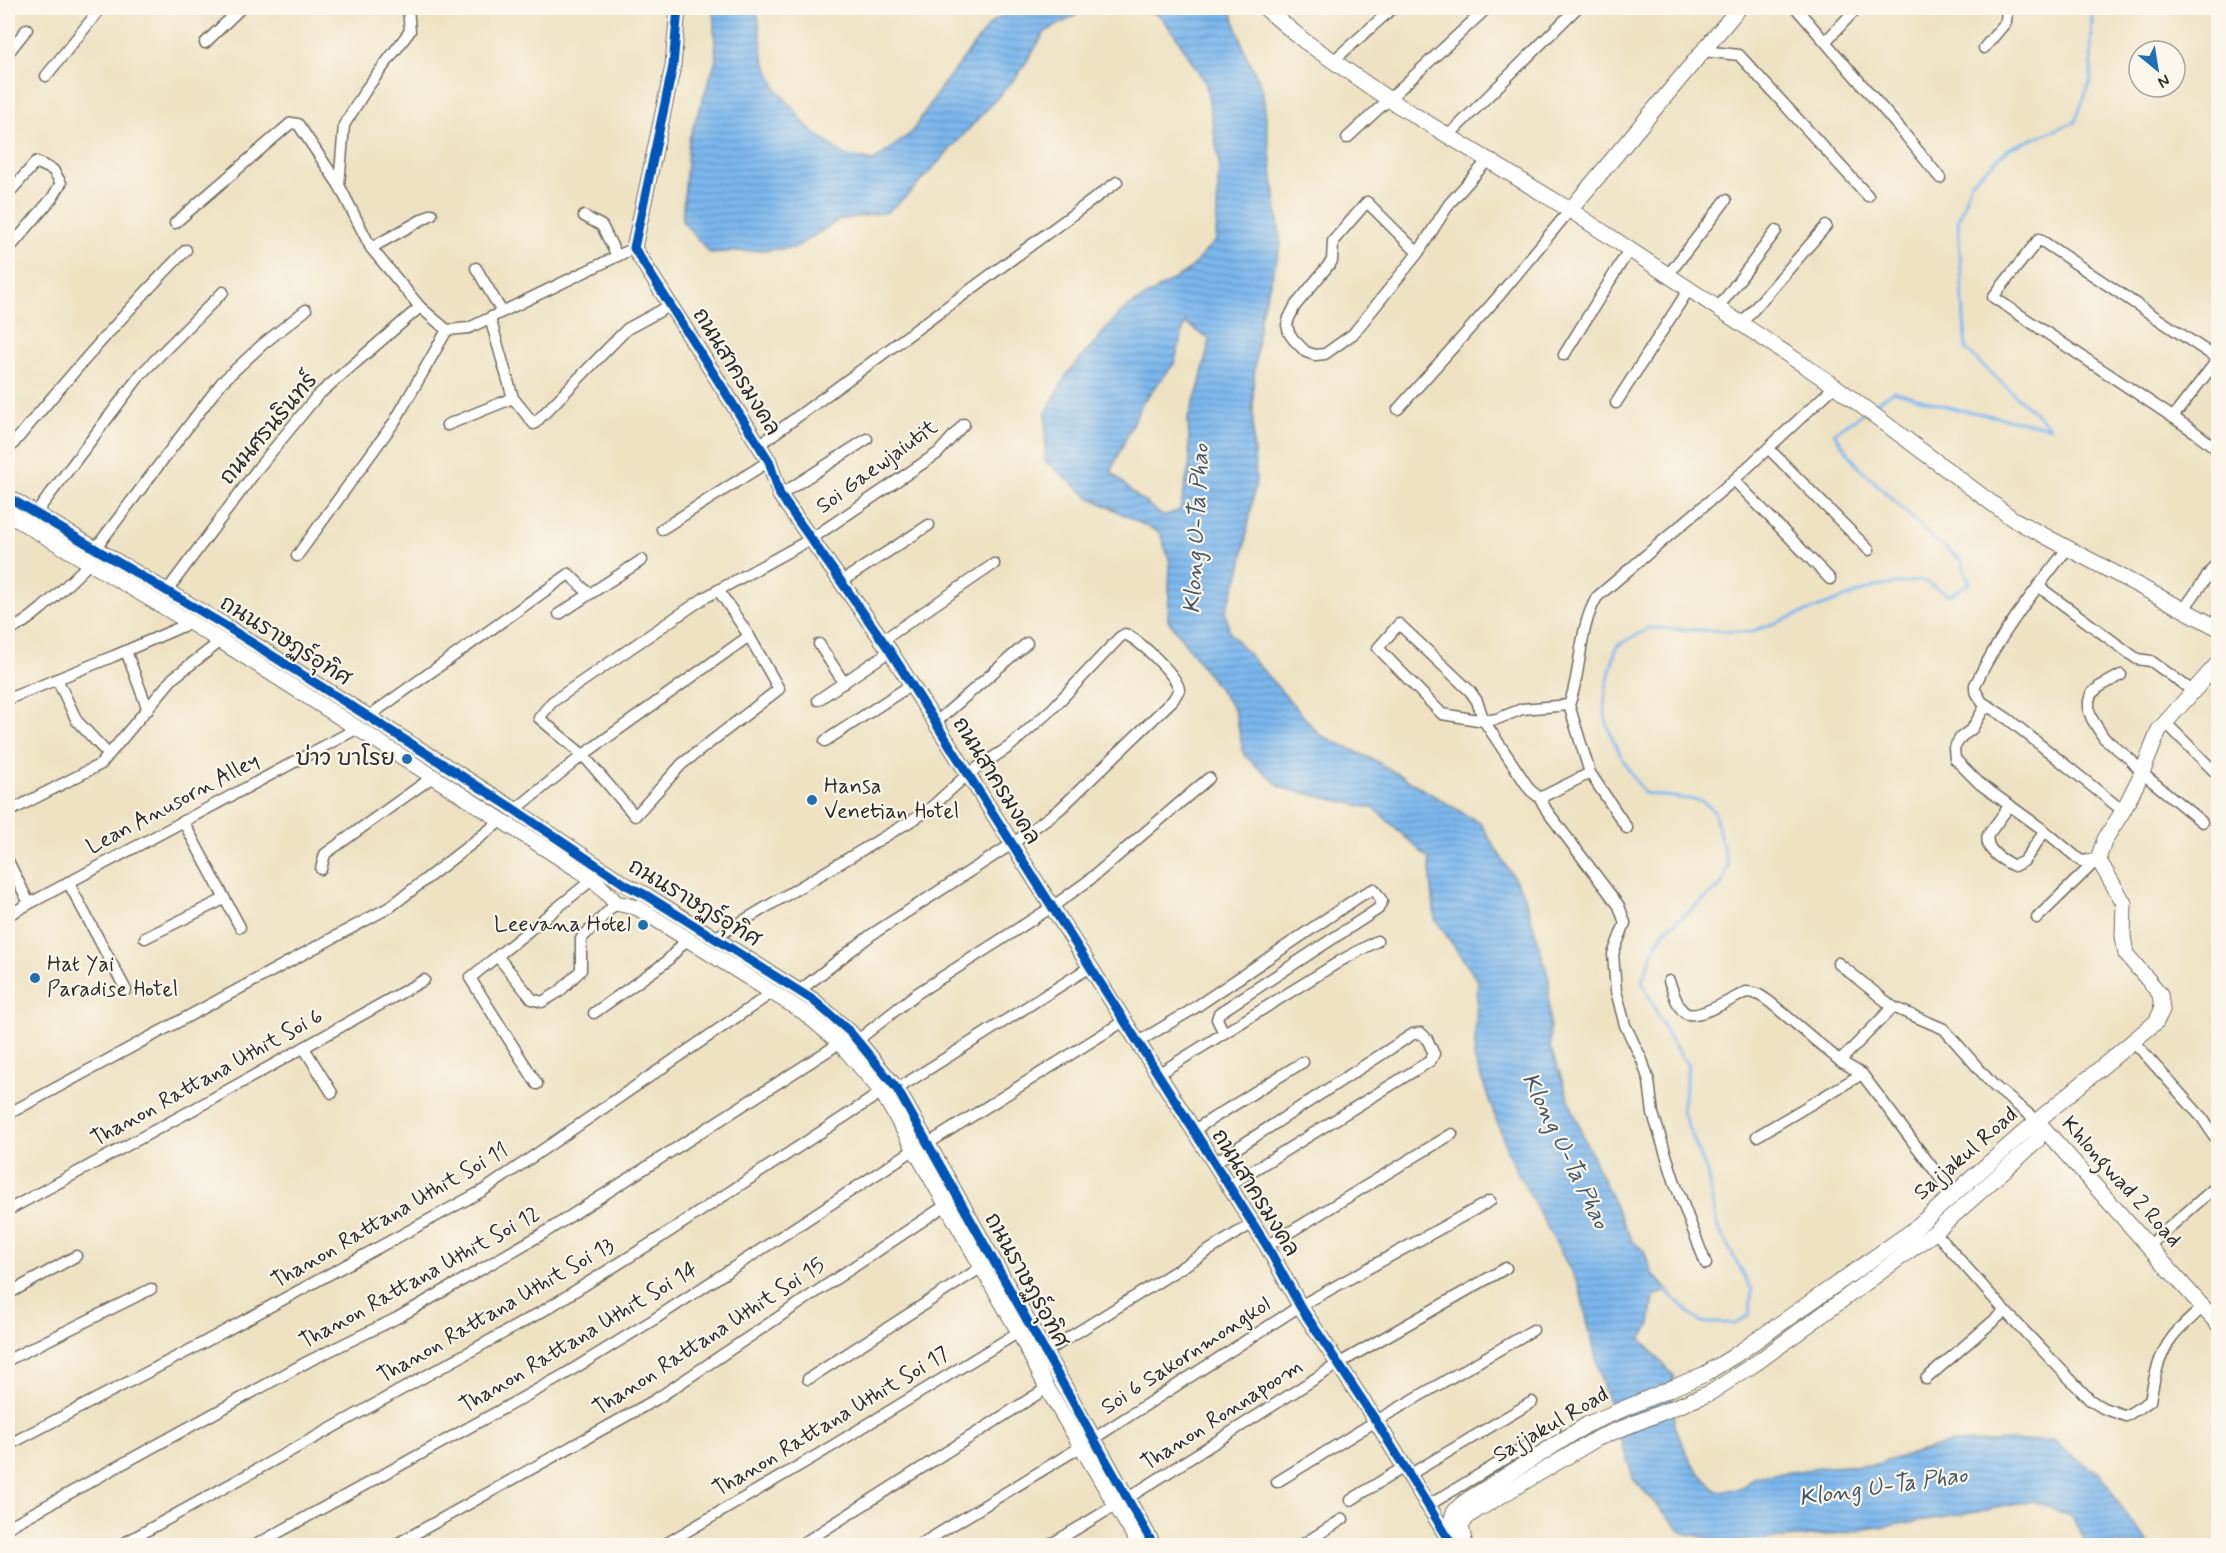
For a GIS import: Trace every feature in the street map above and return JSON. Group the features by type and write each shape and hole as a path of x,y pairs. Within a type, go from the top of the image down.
{"street":[{"path":"46,76 101,8"},
{"path":"205,43 241,8"},
{"path":"339,185 344,124 367,88 410,31 408,8"},
{"path":"175,223 291,123 298,124 339,185 371,248 420,307 447,330 469,328 634,248 674,66 678,8"},
{"path":"1265,8 1303,40 1388,99 1570,210 1835,386 2013,519 2218,628"},
{"path":"1333,61 1393,8"},
{"path":"1347,138 1487,8"},
{"path":"1449,135 1577,8"},
{"path":"1398,409 1497,298 1739,8"},
{"path":"1796,8 1940,178"},
{"path":"1826,41 1857,8"},
{"path":"1984,48 2006,22 2007,8"},
{"path":"8,54 27,28"},
{"path":"1703,51 1739,55 1868,196"},
{"path":"1418,253 1367,202 1333,241 1332,261 1295,306 1289,318 1289,333 1306,352 1315,356 1325,354 1343,343 1379,303 1418,253 1449,204 1488,160"},
{"path":"8,194 36,162 53,170 61,183 53,197 8,250"},
{"path":"759,445 1117,182"},
{"path":"1668,275 1726,200"},
{"path":"371,248 432,214"},
{"path":"584,216 602,226 617,256"},
{"path":"1742,323 1826,226"},
{"path":"1718,308 1776,231"},
{"path":"2173,417 2218,359 2039,239 1993,297 2173,417 2218,450"},
{"name":"ถนนสาครมงคล","path":"634,248 769,461 780,495 886,645 1253,1223 1300,1306 1376,1421 1450,1543"},
{"path":"8,450 121,318 186,250"},
{"path":"1564,355 1629,250"},
{"path":"476,268 502,312"},
{"path":"1616,403 1689,289"},
{"path":"36,513 141,374 223,292"},
{"path":"490,318 513,398 534,424 627,329 670,305"},
{"name":"ถนนศรนรินทร์","path":"166,592 259,467 317,396 420,307"},
{"path":"8,631 17,627 57,594 93,556 222,382 263,344 306,310"},
{"path":"297,556 395,421 447,330"},
{"path":"1627,828 1590,773 1569,705 1589,614 1597,597 1769,449 1835,386"},
{"path":"447,425 513,398"},
{"name":"Soi Gaewjaiutit","path":"583,755 539,718 552,702 704,598 811,539 938,453 964,424"},
{"path":"780,495 867,439"},
{"path":"1769,449 1869,550"},
{"path":"662,529 769,461"},
{"path":"1734,480 1830,579"},
{"name":"ถนนราษฏร์อุทิศ","path":"8,497 36,513 93,556 190,623 593,879 616,903 642,901 716,938 820,1006 858,1040 922,1146 1002,1289 1044,1353 1088,1442 1122,1502 1140,1545"},
{"name":"ถนนราษฏร์อุทิศ","path":"8,514 166,592 224,625 515,810 626,885 687,939 804,1013 840,1043 889,1091"},
{"path":"842,581 929,525"},
{"path":"2068,548 2038,586 1990,655 1975,685 1977,695 1982,702 2123,811"},
{"path":"560,614 642,560"},
{"path":"2184,609 2218,561"},
{"path":"818,700 844,683 886,645 994,564"},
{"path":"369,716 569,574 589,594"},
{"path":"2038,586 2137,659 2151,661 2194,692"},
{"path":"583,755 635,816 682,764 778,688 749,636 719,591"},
{"path":"8,699 190,623"},
{"path":"1569,705 1522,709 1497,719 1484,721 1442,714 1378,648 1399,624 1470,691 1477,701 1484,721 1530,790 1540,798 1547,811 1619,906 1625,923 1613,954 1616,991 1625,1025 1649,1081 1653,1114 1675,1183 1706,1264"},
{"path":"716,938 926,812 968,774 1009,747 1044,717 1125,634 1140,643 1177,681 1179,690 1173,700 1060,809 1012,844 871,935 799,991"},
{"path":"515,810 583,755 749,636"},
{"path":"8,812 100,764 173,678 221,641"},
{"path":"935,723 1027,643"},
{"path":"819,644 844,683"},
{"path":"126,651 148,710"},
{"path":"2037,918 2098,859 2105,839 2123,811 2142,773 2159,730 2218,663"},
{"path":"2121,675 2091,694 2089,711 2104,738 2142,773 2202,822"},
{"path":"57,679 77,721 108,754"},
{"path":"825,741 911,685"},
{"path":"1991,707 1983,710 1972,729 1961,737 1954,748 1960,766 2081,861 2098,859"},
{"path":"2166,723 2218,775"},
{"name":"Lean Anusorn Alley","path":"8,915 358,728"},
{"path":"1540,798 1590,773"},
{"path":"321,869 325,854 434,776"},
{"path":"858,1040 916,994 1052,907 1088,881 1209,778"},
{"path":"2010,805 1986,841 1988,847 2008,863 2014,866 2024,861 2045,831"},
{"path":"8,1114 390,907 502,820"},
{"path":"183,821 240,927"},
{"name":"Khlongwad 2 Road","path":"2098,859 2124,903 2123,936 2126,954 2160,994 2162,1010 2157,1022 2037,1121 2218,1324"},
{"path":"8,865 29,903"},
{"path":"537,1084 470,978 593,879"},
{"path":"68,882 126,990"},
{"path":"1138,1042 1190,1011 1360,896 1374,889 1377,892 1382,901 1378,909 1219,1013 1217,1019 1224,1033"},
{"path":"145,938 224,899"},
{"path":"498,957 532,999 542,1002 560,992 581,970 581,939 616,903"},
{"path":"594,1013 666,962 687,939"},
{"path":"1158,1074 1377,941"},
{"path":"1838,963 1893,1007 1944,1029 1994,1086 2037,1121"},
{"name":"Thanon Rattana Uthit Soi 13","path":"119,1545 543,1311 889,1091 1090,968"},
{"name":"Thanon Rattana Uthit Soi 6","path":"8,1209 424,980"},
{"path":"1669,981 1686,1014 1701,1014 1746,992 1761,995 1840,1061 1862,1074 1953,1195"},
{"name":"Thanon Rattana Uthit Soi 11","path":"8,1446 484,1190 773,992"},
{"path":"1840,1061 1893,1007"},
{"name":"Thanon Rattana Uthit Soi 14","path":"254,1545 562,1376 922,1146 1125,1021"},
{"path":"1214,1163 1413,1034 1421,1033 1427,1039 1434,1054 1431,1061 1228,1186"},
{"path":"2134,1042 2203,1119 2218,1142"},
{"name":"Thanon Rattana Uthit Soi 12","path":"8,1527 290,1372 397,1318 534,1238 840,1043"},
{"path":"304,1048 332,1093"},
{"path":"1194,1130 1303,1062"},
{"path":"1757,1136 1862,1074"},
{"name":"Sajjakul Road","path":"1450,1543 1452,1517 1456,1508 1588,1424 1706,1374 1912,1231 2037,1121"},
{"name":"Sajjakul Road","path":"1465,1545 1461,1526 1467,1517 1598,1437 1710,1392 1759,1361 1935,1232 2037,1141 2037,1121"},
{"path":"1267,1246 1452,1134"},
{"name":"ถนนราษฏร์อุทิศ","path":"922,1146 946,1205 982,1267 1002,1289 1019,1332 1047,1388 1088,1442"},
{"path":"2148,1246 2218,1185"},
{"name":"Soi 6 Sakornmongkol","path":"918,1545 1088,1442 1300,1306 1490,1201"},
{"name":"Thanon Rattana Uthit Soi 15","path":"393,1545 655,1400 946,1205"},
{"path":"1044,1353 1253,1223"},
{"path":"1935,1232 2005,1311 2090,1400 2103,1408 2126,1416 2150,1401 2155,1374 2172,1337 2203,1307"},
{"path":"8,1294 76,1256"},
{"path":"808,1379 982,1267"},
{"name":"Thanon Ronnapoom","path":"1048,1545 1122,1502 1338,1364 1506,1269"},
{"path":"8,1360 151,1289"},
{"path":"1926,1379 2005,1311"},
{"path":"1277,1482 1376,1421 1533,1330"},
{"name":"Thanon Rattana Uthit Soi 17","path":"662,1545 819,1454 1019,1332"},
{"path":"799,1545 1047,1388"},
{"path":"1351,1500 1532,1402"},
{"path":"1429,1505 1555,1430"},
{"name":"ถนนราษฏร์อุทิศ","path":"1122,1502 1154,1545"},
{"path":"1300,1545 1343,1519"}],"water":[{"path":"713,8 757,8 763,57 777,89 809,129 846,156 874,161 911,133 942,86 989,25 1012,8 1089,8 1045,32 1018,75 913,190 887,212 839,220 794,248 710,253 682,221 689,139 716,60"},
{"name":"Klong U-Ta Phao","path":"1138,8 1230,8 1246,55 1262,86 1281,245 1260,317 1253,387 1253,444 1256,481 1240,572 1225,612 1230,633 1320,735 1374,760 1480,823 1524,894 1549,979 1550,1047 1582,1134 1632,1241 1644,1251 1652,1273 1668,1291 1654,1296 1650,1325 1641,1339 1673,1375 1674,1426 1692,1464 1716,1491 1740,1489 1754,1477 1827,1467 1872,1465 1950,1443 2054,1440 2073,1457 2101,1474 2124,1512 2150,1545 2086,1545 2072,1517 2034,1501 1826,1535 1728,1542 1683,1533 1634,1480 1602,1383 1579,1286 1510,1158 1474,1058 1478,981 1435,919 1429,859 1375,809 1282,788 1244,755 1235,711 1168,620 1170,562 1160,533 1089,497 1045,461 1046,413 1067,374 1123,310 1188,271 1216,240 1219,162 1206,84 1176,36 1160,16","holes":["1185,323 1210,339 1199,387 1188,418 1190,462 1180,510 1163,516 1133,493 1111,471 1142,403 1174,364"]}],"waterway":[{"path":"1871,407 1893,391 1956,409 2050,427 1966,350 1958,222 1971,182 2010,148 2075,122 2091,80 2092,8"},
{"path":"1665,1290 1701,1323 1735,1323 1749,1316 1752,1290 1717,1226 1707,1172 1682,1112 1688,1066 1667,1034 1642,981 1664,931 1721,886 1728,866 1714,811 1702,801 1644,793 1633,777 1617,748 1606,719 1605,702 1610,672 1617,646 1649,628 1750,632 1875,587 1921,580 1950,595 1970,583 1961,560 1935,540 1857,465 1834,433 1863,413"}],"cycle path":[{"path":"678,8 673,66 634,248 769,461 780,495 890,651 1267,1246 1300,1306 1376,1421 1453,1546"},
{"path":"8,497 224,625 509,806 626,885 646,895 813,1000 850,1032 897,1089 1154,1546"}],"place":[{"name":"บ่าว บาโรย","path":"407,759"},
{"name":"Hansa Venetian Hotel","path":"812,800"},
{"name":"Leevana Hotel","path":"643,925"},
{"name":"Hat Yai Paradise Hotel","path":"35,978"}]}
